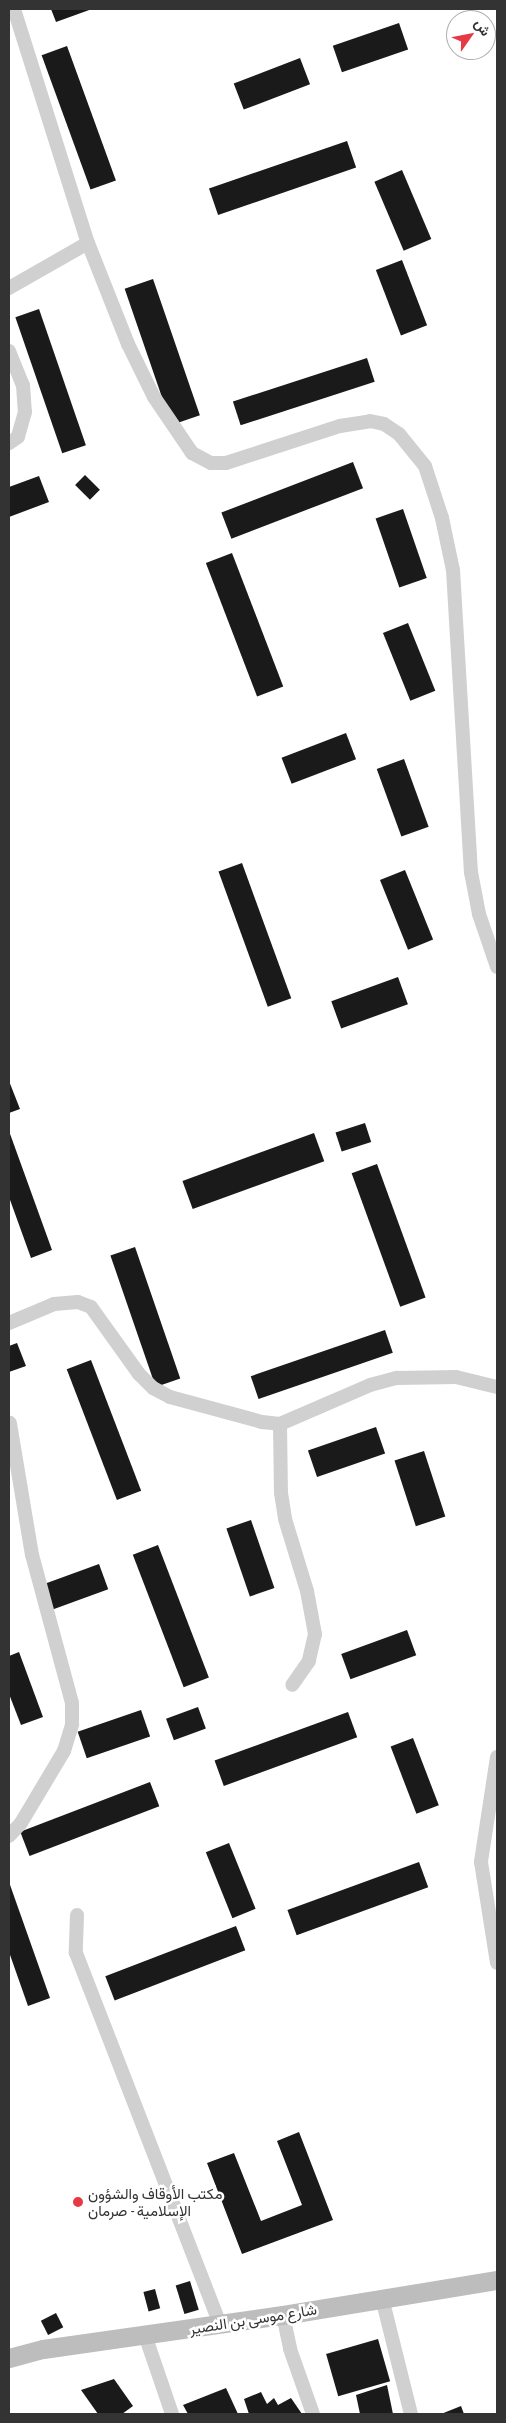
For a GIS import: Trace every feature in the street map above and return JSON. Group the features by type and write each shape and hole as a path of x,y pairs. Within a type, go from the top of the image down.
{"street":[{"path":"14,9 88,243 128,344 154,397 192,453 211,463 226,463 340,426 370,421 384,424 399,434 425,466 442,518 453,570 471,872 479,914 497,968"},
{"path":"9,288 88,243"},
{"path":"9,351 23,385 25,412 18,437 9,443"},
{"path":"9,1323 54,1304 85,1305 100,1315 139,1374 153,1388 170,1397 238,1417 280,1424 370,1385 397,1378 456,1377 497,1387"},
{"path":"9,1836 21,1823 64,1751 72,1724 72,1703 32,1555 10,1423"},
{"path":"280,1424 281,1493 285,1519 307,1591 315,1634 309,1660 292,1685"},
{"path":"497,1757 481,1862 497,1963"},
{"path":"77,1914 76,1953 220,2325"},
{"name":"شارع موسى بن النصير","path":"9,2358 43,2348 220,2325 497,2280"},
{"path":"382,2298 411,2414"},
{"path":"283,2315 290,2349 313,2414"},
{"path":"146,2335 172,2414"}],"building":[{"path":"51,9 92,9 56,22"},
{"path":"399,23 408,49 342,72 333,46"},
{"path":"67,46 116,180 91,190 42,55"},
{"path":"300,58 310,84 244,110 234,83"},
{"path":"347,141 356,167 218,215 209,189"},
{"path":"402,170 431,239 404,251 374,182"},
{"path":"402,260 427,325 401,335 376,270"},
{"path":"153,279 200,415 172,425 125,289"},
{"path":"39,309 86,445 62,453 15,317"},
{"path":"367,358 375,382 241,425 233,402"},
{"path":"353,462 363,488 231,539 221,513"},
{"path":"85,475 100,490 90,500 75,485"},
{"path":"39,476 49,502 9,517 9,487"},
{"path":"403,509 427,578 399,587 376,518"},
{"path":"232,553 283,687 257,697 206,563"},
{"path":"408,623 435,691 410,701 383,633"},
{"path":"346,733 356,759 292,784 282,758"},
{"path":"404,759 429,827 401,837 377,769"},
{"path":"242,863 291,998 268,1007 219,872"},
{"path":"405,870 433,940 408,950 380,880"},
{"path":"398,977 408,1004 341,1029 331,1001"},
{"path":"9,1081 20,1109 9,1113"},
{"path":"365,1123 371,1142 342,1152 336,1133"},
{"path":"9,1131 52,1250 31,1258 9,1197"},
{"path":"314,1133 324,1161 193,1209 182,1181"},
{"path":"377,1164 426,1297 400,1307 352,1173"},
{"path":"135,1247 180,1378 156,1387 110,1255"},
{"path":"385,1330 393,1353 259,1399 251,1376"},
{"path":"17,1343 26,1366 9,1372 9,1346"},
{"path":"91,1360 141,1491 117,1500 67,1369"},
{"path":"376,1427 385,1453 317,1477 308,1450"},
{"path":"424,1451 445,1517 416,1526 395,1461"},
{"path":"251,1520 274,1588 250,1597 226,1528"},
{"path":"158,1545 209,1678 184,1687 133,1555"},
{"path":"99,1564 108,1589 50,1611 41,1585"},
{"path":"407,1630 416,1655 350,1679 341,1654"},
{"path":"19,1652 43,1717 21,1725 9,1694 9,1656"},
{"path":"198,1707 206,1729 174,1740 166,1719"},
{"path":"141,1710 150,1736 87,1758 78,1732"},
{"path":"348,1712 357,1737 224,1786 215,1761"},
{"path":"413,1738 439,1805 416,1814 391,1747"},
{"path":"150,1782 159,1806 30,1856 20,1832"},
{"path":"229,1843 256,1909 232,1918 206,1852"},
{"path":"419,1862 428,1887 297,1935 287,1910"},
{"path":"9,1882 50,1998 28,2006 9,1952"},
{"path":"236,1926 245,1950 115,2000 105,1976"},
{"path":"299,2132 333,2220 242,2254 207,2163 234,2153 261,2221 302,2205 277,2141"},
{"path":"190,2281 199,2310 184,2314 176,2285"},
{"path":"155,2289 160,2308 149,2311 143,2292"},
{"path":"56,2313 63,2327 48,2335 41,2321"},
{"path":"378,2339 390,2381 338,2396 326,2354"},
{"path":"114,2379 133,2406 122,2414 98,2414 81,2390"},
{"path":"387,2385 393,2414 360,2414 356,2395"},
{"path":"226,2388 238,2414 188,2414 183,2405"},
{"path":"261,2392 267,2404 274,2398 278,2405 291,2398 302,2414 249,2414 244,2399"},
{"path":"461,2406 464,2414 441,2414"}],"place":[{"name":"مكتب الأوقاف والشؤون الإسلامية - صرمان","path":"78,2202"}]}
